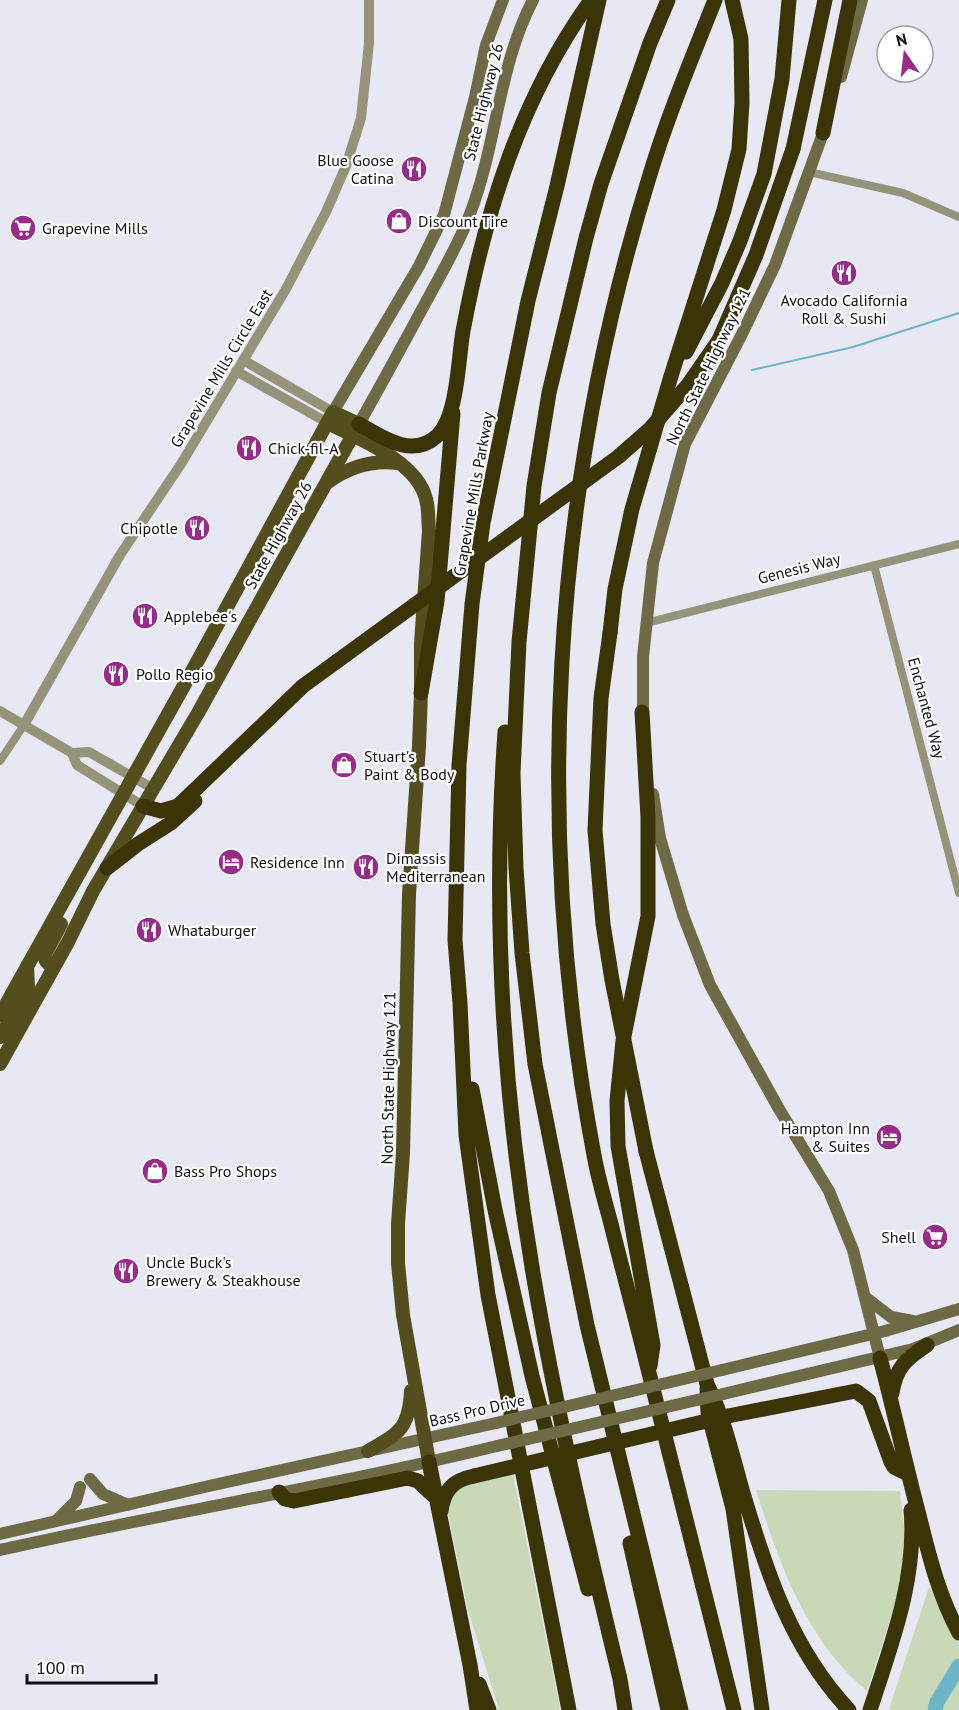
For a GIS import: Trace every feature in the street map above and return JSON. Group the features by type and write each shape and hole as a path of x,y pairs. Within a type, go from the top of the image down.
{"highway":[{"path":"356,430 410,447 433,439 443,428 453,398 471,289 503,171 548,66 591,0"},
{"name":"Grapevine Mills Parkway","path":"460,1003 455,940 459,765 472,604 483,523 528,301 557,186 599,0"},
{"path":"668,0 617,134 601,184 554,370 534,486 517,676 513,772 522,953 535,1064 587,1325 681,1710"},
{"path":"715,0 648,178 597,381 573,525 564,619 558,742 558,833 572,1017 595,1162 734,1710"},
{"path":"732,0 741,39 742,104 739,149 724,210 632,508 615,589 601,698 595,830 603,924 646,1151 707,1384 720,1410 743,1494 778,1597 792,1630 810,1660 849,1710"},
{"path":"667,389 731,262 764,174 782,79 789,0"},
{"path":"142,806 161,811 178,806 303,686 618,457 650,429 688,385 719,340 756,255 793,149 825,0"},
{"path":"823,133 850,0"},
{"path":"421,693 437,601 453,423 453,398"},
{"path":"517,676 505,724 500,799 500,934 506,1056 519,1180 533,1278 583,1550"},
{"path":"642,712 648,817 648,916 623,1041 617,1101 618,1146 653,1345 649,1372"},
{"path":"107,868 182,814 237,750"},
{"path":"460,1003 476,1114 532,1377 583,1550 623,1710"},
{"path":"460,1003 466,1135 488,1295 569,1710"},
{"path":"891,1402 897,1370 927,1345"},
{"path":"880,1358 907,1476 936,1582 955,1627"},
{"path":"707,1384 708,1412 733,1509 762,1710"},
{"path":"440,1520 443,1500 448,1488 457,1481 728,1416 856,1391 869,1401 891,1462 907,1476 911,1517 910,1567 896,1628 870,1710"},
{"path":"618,1452 620,1496 668,1710"},
{"path":"429,1462 477,1710"},
{"path":"279,1492 285,1499 294,1501 408,1478 418,1481 436,1498"},
{"path":"470,1665 489,1710"}],"main road":[{"name":"State Highway 26","path":"0,1015 331,417 419,266 444,215 476,97 486,45 503,0"},
{"name":"State Highway 26","path":"0,1064 107,868 198,712 457,245 471,213 517,36 533,0"},
{"name":"North State Highway 121","path":"862,0 823,133 775,265 685,444 653,563 643,657 642,712 660,838 683,915 710,985 779,1109 829,1191 853,1250 880,1358"},
{"name":"North State Highway 121","path":"331,417 356,430 413,474 422,487 428,515 429,531 421,643 421,693 409,894 403,1153 398,1224 400,1284 412,1374 429,1462"},
{"path":"325,484 342,472 363,465 387,462 402,464"},
{"path":"53,969 44,956 70,901 73,882"},
{"path":"0,1037 28,988 27,966"},
{"path":"865,1297 891,1317 917,1322"},
{"name":"Bass Pro Drive","path":"0,1534 722,1370 874,1334 959,1309"},
{"path":"0,1550 429,1462 880,1358 927,1345 959,1330"},
{"path":"368,1451 385,1442 405,1424 410,1404 412,1374"},
{"path":"56,1521 76,1502 85,1483 103,1494 128,1504"}],"street":[{"name":"Grapevine Mills Circle East","path":"24,725 120,555 181,464 286,289 326,212 346,166 361,118 367,75 369,0"},
{"path":"809,172 903,193 959,217"},
{"path":"243,360 331,417"},
{"path":"236,371 331,417"},
{"name":"Genesis Way","path":"646,623 959,544"},
{"name":"Enchanted Way","path":"874,565 959,893"},
{"path":"0,711 72,753 89,752 152,788"},
{"path":"0,761 24,725"},
{"path":"72,753 77,765 142,806"}],"green space":[{"path":"513,1474 560,1710 499,1710 468,1610 448,1514 453,1493 462,1486"},
{"path":"756,1490 900,1491 907,1552 902,1583 867,1691 845,1671 827,1648 797,1599 785,1573"},
{"path":"929,1587 959,1643 959,1710 892,1710 889,1709"}],"waterway":[{"path":"752,370 853,347 959,313"},
{"path":"935,1710 937,1702 959,1666"}],"place":[{"name":"Blue Goose Catina","path":"414,169"},
{"name":"Discount Tire","path":"399,221"},
{"name":"Grapevine Mills","path":"23,228"},
{"name":"Avocado California Roll & Sushi","path":"844,273"},
{"name":"Chick-fil-A","path":"249,448"},
{"name":"Chipotle","path":"197,528"},
{"name":"Applebee's","path":"145,616"},
{"name":"Pollo Regio","path":"116,674"},
{"name":"Stuart's Paint & Body","path":"344,765"},
{"name":"Residence Inn","path":"231,862"},
{"name":"Dimassis Mediterranean","path":"366,867"},
{"name":"Whataburger","path":"149,930"},
{"name":"Hampton Inn & Suites","path":"889,1137"},
{"name":"Bass Pro Shops","path":"155,1171"},
{"name":"Shell","path":"935,1237"},
{"name":"Uncle Buck's Brewery & Steakhouse","path":"126,1271"}]}
